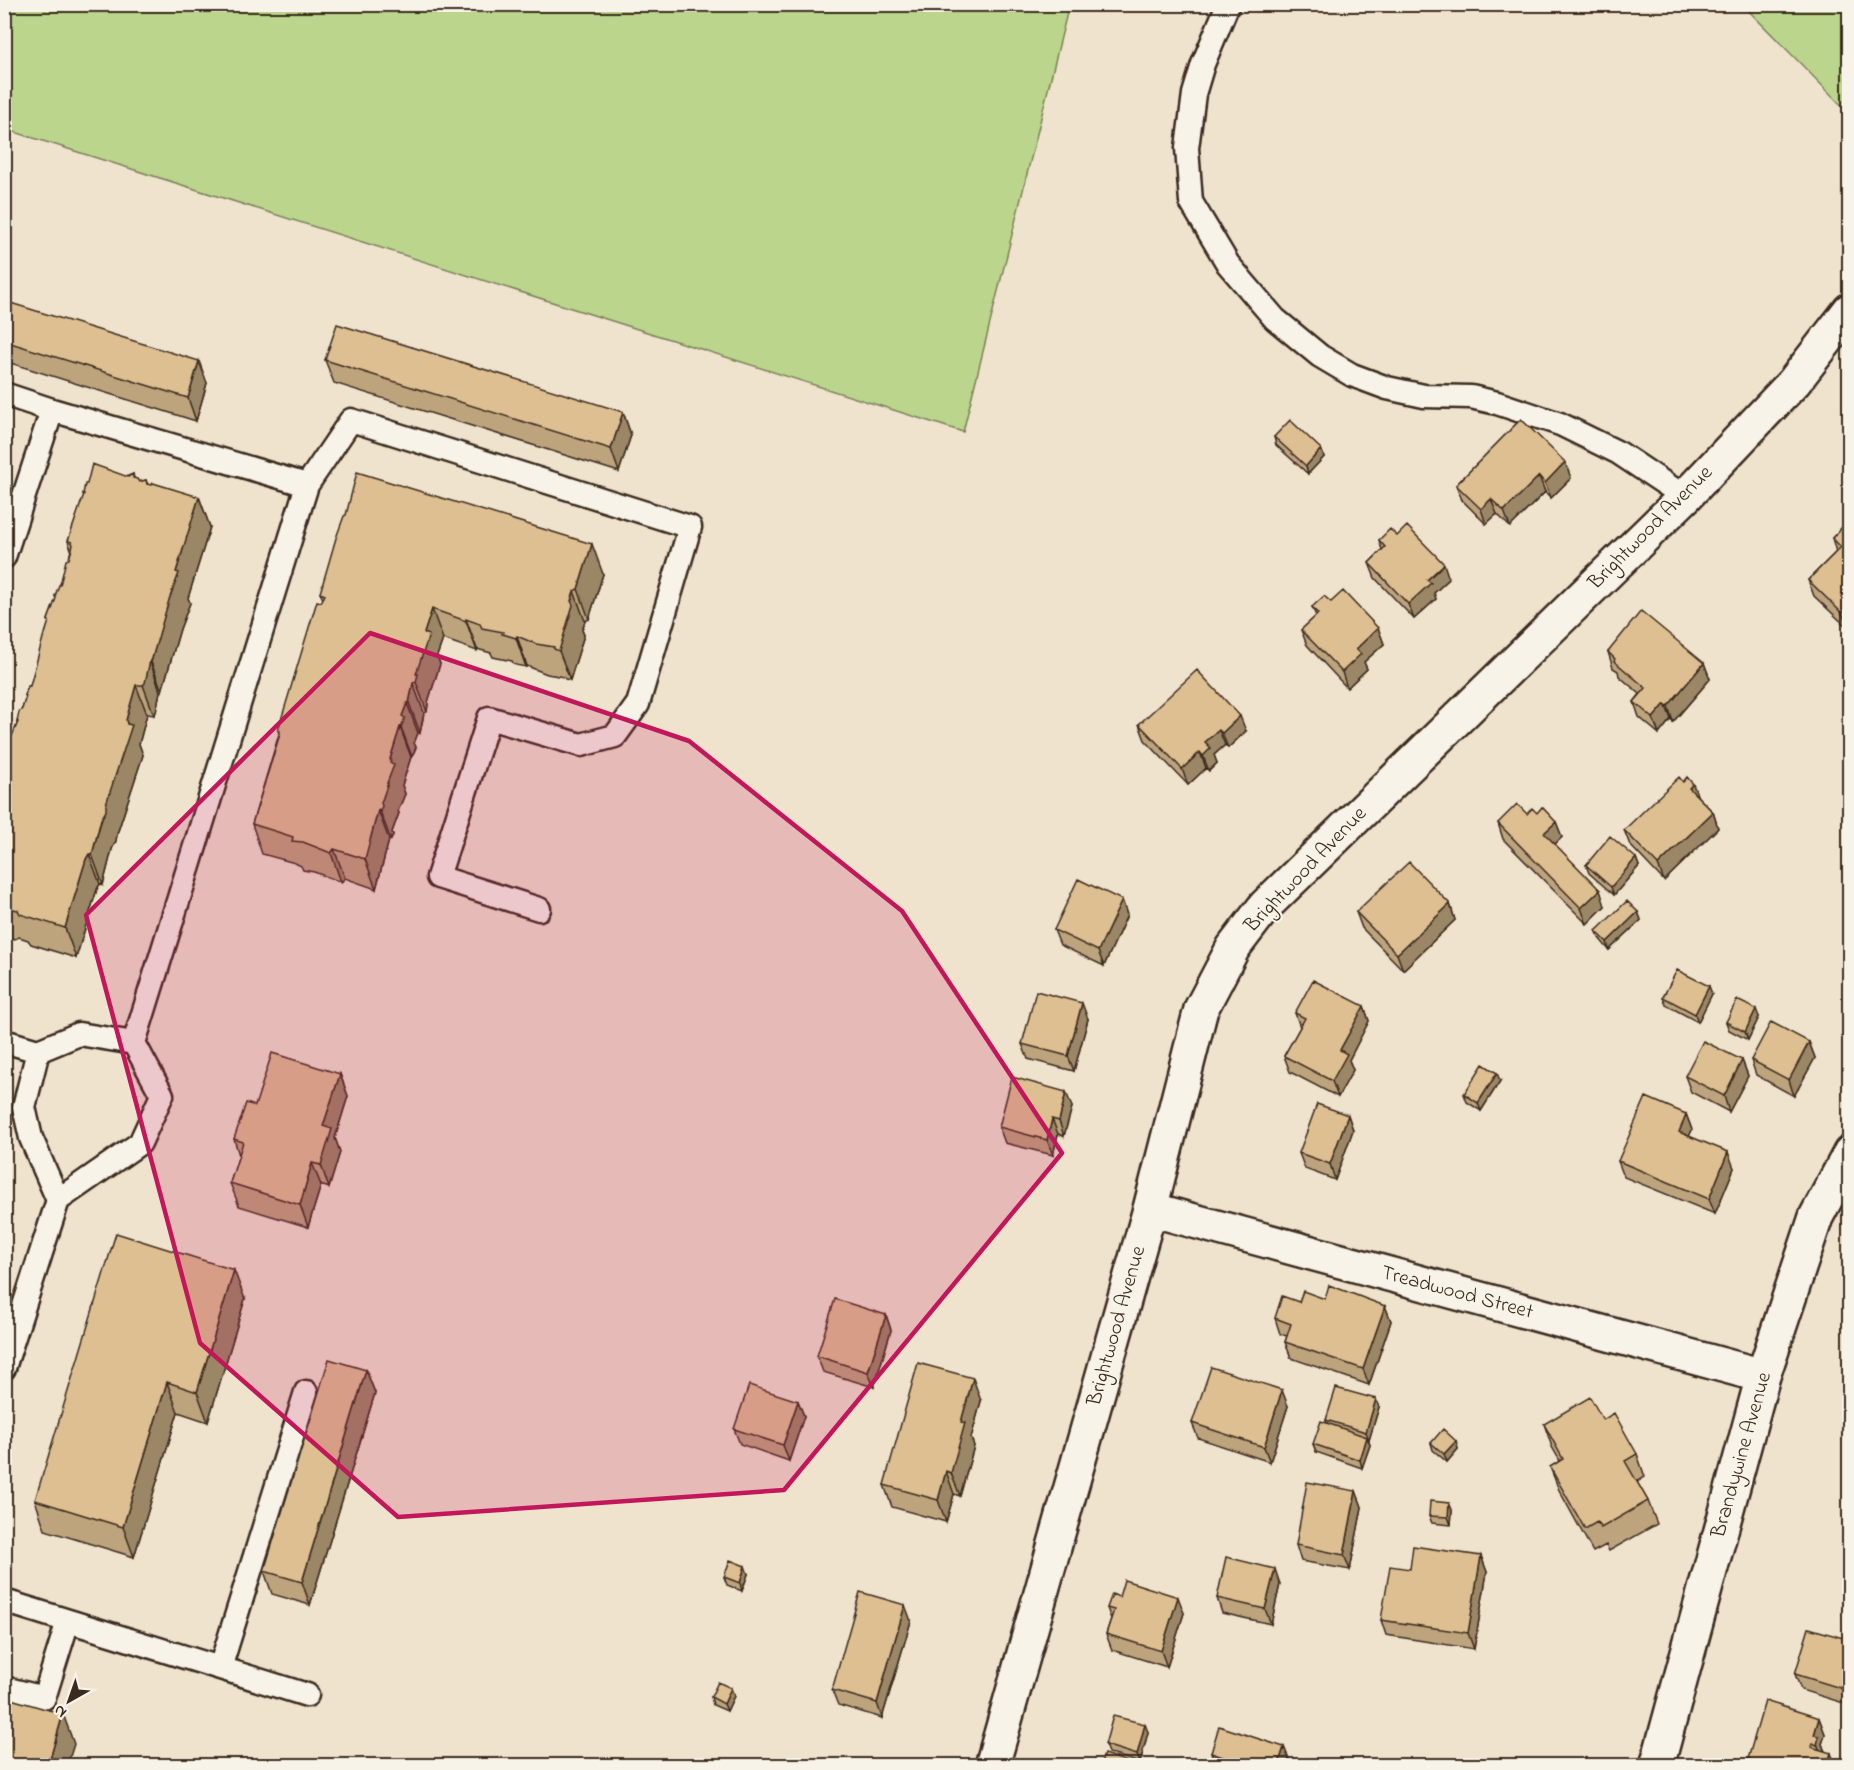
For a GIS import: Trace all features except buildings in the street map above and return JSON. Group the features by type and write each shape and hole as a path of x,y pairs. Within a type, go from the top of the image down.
{"street":[{"name":"Brightwood Avenue","path":"992,1766 1150,1209 1201,1009 1233,948 1265,906 1685,497 1794,382 1850,310"},
{"name":"Brandywine Avenue","path":"1657,1766 1763,1376 1816,1217 1850,1153"},
{"name":"Treadwood Street","path":"1150,1209 1763,1376"}],"lane":[{"path":"1228,4 1203,64 1194,94 1187,148 1191,202 1228,264 1275,319 1320,356 1352,375 1388,388 1424,396 1471,398 1497,403 1560,424 1619,453 1685,497"},
{"path":"4,394 306,485"},
{"path":"4,557 52,410"},
{"path":"6,1355 58,1200 140,1143 162,1095 134,1043 306,485 351,420 690,527 638,704 615,736 581,745 489,718 438,877 539,909"},
{"path":"4,1041 38,1051 79,1034 134,1043"},
{"path":"38,1051 14,1104 58,1200"},
{"path":"220,1668 306,1392"},
{"path":"4,1601 307,1695"},
{"path":"4,1688 44,1698 68,1621"}],"highlighted area":[{"path":"370,633 689,741 902,911 1062,1153 784,1490 398,1517 200,1343 86,915"}],"green space":[{"path":"5,4 1069,5 963,432 5,129"},
{"path":"1743,5 1849,5 1849,113"}]}
